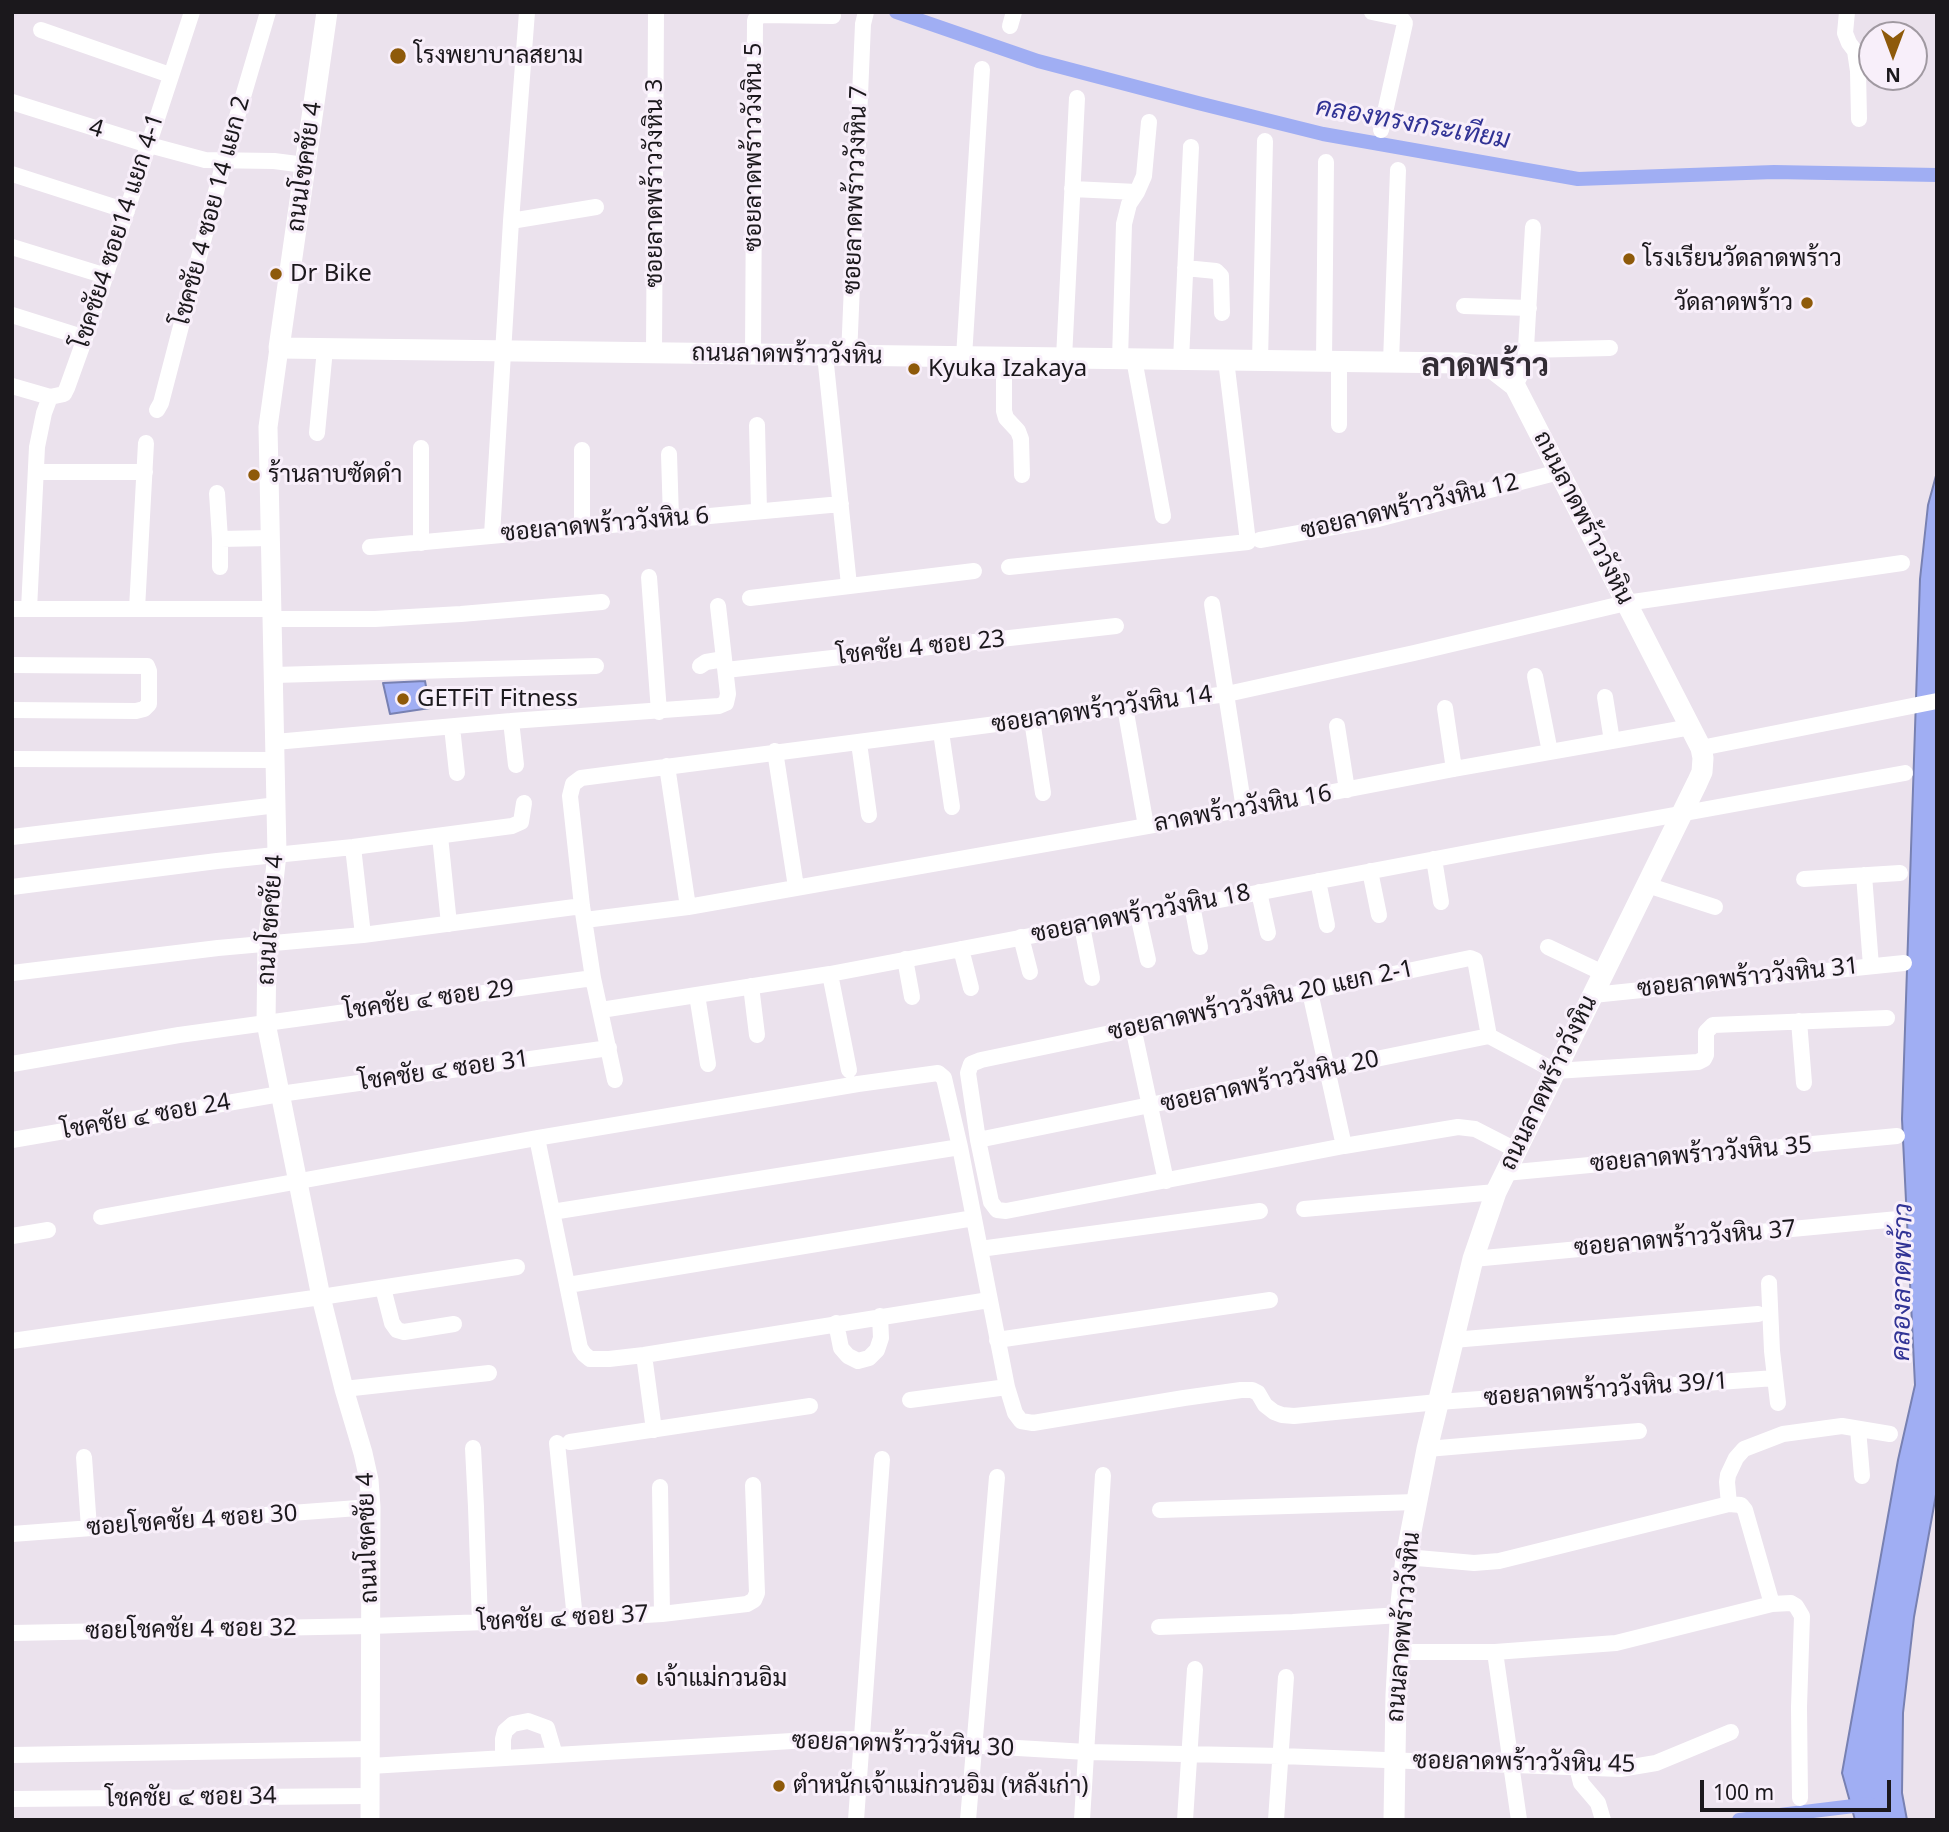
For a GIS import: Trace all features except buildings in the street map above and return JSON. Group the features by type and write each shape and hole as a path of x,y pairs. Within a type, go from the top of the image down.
{"main road":[{"name":"ถนนโชคชัย 4","path":"279,348 327,12"},
{"name":"ถนนลาดพร้าววังหิน","path":"279,348 1462,363 1493,369 1515,386 1691,727 1701,748 1702,772 1500,1182 1473,1259 1427,1449 1406,1557 1398,1651 1394,1820"}],"street":[{"name":"โชคชัย4 ซอย14 แยก 4-1","path":"50,397 64,394 67,388 192,12"},
{"name":"โชคชัย 4 ซอย 14 แยก 2","path":"157,410 224,161 268,12"},
{"path":"492,535 527,12"},
{"name":"ซอยลาดพร้าววังหิน 3","path":"653,353 656,12"},
{"path":"1372,12 1401,18 1405,23 1381,130"},
{"path":"1847,12 1845,33 1857,58 1859,120"},
{"name":"ซอยลาดพร้าววังหิน 5","path":"753,354 755,20 761,15 833,16"},
{"name":"ซอยลาดพร้าววังหิน 7","path":"849,356 864,18"},
{"path":"40,30 170,75"},
{"path":"964,357 982,69"},
{"path":"1064,358 1077,98"},
{"name":"4","path":"12,102 205,160 274,161 306,165"},
{"path":"1149,122 1144,176 1129,204 1124,224 1127,359 1163,516"},
{"path":"1260,361 1265,141"},
{"path":"1181,360 1191,147"},
{"path":"1326,162 1331,362 1339,425"},
{"path":"1391,362 1398,170"},
{"path":"12,174 127,211"},
{"path":"1072,189 1137,192"},
{"path":"511,220 596,207"},
{"path":"1515,386 1525,365 1533,226"},
{"path":"12,247 106,276"},
{"path":"1185,268 1216,271 1221,276 1222,313"},
{"path":"1464,306 1529,308"},
{"path":"12,315 85,338"},
{"name":"ถนนโชคชัย 4","path":"279,348 268,427 277,854 267,945 266,1023 321,1297 369,1480 370,1820"},
{"path":"1526,350 1610,348"},
{"path":"317,433 325,349"},
{"path":"825,355 849,585"},
{"path":"1004,358 1004,411 1021,439 1022,475"},
{"path":"1226,360 1254,541"},
{"path":"12,386 50,397 40,430 29,609"},
{"path":"757,425 759,511"},
{"path":"137,609 146,443"},
{"path":"421,448 421,543"},
{"path":"582,450 582,527"},
{"path":"669,454 671,519"},
{"path":"36,472 145,472"},
{"name":"ซอยลาดพร้าววังหิน 12","path":"1009,566 1254,541 1378,519 1559,472"},
{"path":"217,493 220,567"},
{"name":"ซอยลาดพร้าววังหิน 6","path":"370,547 841,504"},
{"path":"219,539 271,537"},
{"name":"ซอยลาดพร้าววังหิน 14","path":"583,913 570,796 573,784 581,778 1227,694 1626,603 1902,562"},
{"path":"750,598 974,571"},
{"path":"649,577 659,712"},
{"path":"12,609 137,609 375,619 602,602"},
{"path":"1212,604 1244,809"},
{"path":"12,759 275,751 511,721 719,706 726,703 728,694 718,606"},
{"name":"โชคชัย 4 ซอย 23","path":"700,666 706,662 725,664 1116,626"},
{"path":"12,665 147,666 149,704 136,711 12,710"},
{"path":"274,675 596,666"},
{"path":"1535,676 1550,752"},
{"path":"1605,697 1612,741"},
{"path":"1701,748 1937,701"},
{"path":"1125,707 1146,826"},
{"path":"1444,708 1454,769"},
{"path":"1032,720 1043,793"},
{"path":"511,721 516,765"},
{"path":"1337,726 1347,790"},
{"path":"452,727 457,773"},
{"name":"ลาดพร้าววังหิน 16","path":"12,973 218,948 363,935 449,923 688,907 1691,727"},
{"path":"941,732 952,807"},
{"path":"859,743 869,815"},
{"path":"775,751 796,887"},
{"path":"667,766 673,857 688,907"},
{"name":"ซอยลาดพร้าววังหิน 18","path":"601,1010 830,974 1905,773"},
{"path":"12,887 512,826 521,822 524,803"},
{"path":"12,837 277,805"},
{"path":"440,836 449,923"},
{"path":"353,847 363,935"},
{"path":"1434,859 1441,902"},
{"path":"1370,871 1379,915"},
{"path":"1804,879 1900,873"},
{"path":"1864,875 1871,965"},
{"path":"1318,881 1327,925"},
{"path":"1647,885 1715,907"},
{"path":"1259,892 1268,933"},
{"path":"1192,905 1200,947"},
{"path":"583,913 593,978 615,1080"},
{"path":"1138,915 1148,960"},
{"path":"1082,926 1092,978"},
{"path":"1021,937 1030,972"},
{"path":"1548,947 1603,973"},
{"path":"961,948 971,988"},
{"path":"905,959 912,997"},
{"name":"ซอยลาดพร้าววังหิน 20 แยก 2-1","path":"978,1140 968,1073 971,1064 1133,1027 1473,959 1489,1036"},
{"name":"ซอยลาดพร้าววังหิน 31","path":"1593,995 1904,962"},
{"path":"830,974 849,1070"},
{"name":"โชคชัย ๔ ซอย 29","path":"12,1064 179,1035 593,978"},
{"path":"751,986 757,1035"},
{"path":"1310,992 1344,1146"},
{"path":"697,995 708,1064"},
{"path":"1489,1036 1555,1071 1698,1062 1706,1055 1706,1032 1713,1025 1887,1018"},
{"path":"1799,1021 1804,1083"},
{"path":"1133,1027 1166,1181"},
{"name":"ซอยลาดพร้าววังหิน 20","path":"978,1140 1489,1036"},
{"name":"โชคชัย ๔ ซอย 31","path":"280,1094 609,1048"},
{"name":"ซอยลาดพร้าววังหิน 39/1","path":"537,1138 938,1073 944,1078 960,1147 1007,1387 1015,1413 1021,1421 1033,1423 1241,1390 1258,1393 1265,1405 1282,1415 1775,1378"},
{"name":"โชคชัย ๔ ซอย 24","path":"12,1140 280,1094"},
{"path":"978,1140 991,1202 997,1210 1006,1211 1344,1146 1458,1127 1475,1129 1516,1150"},
{"name":"ซอยลาดพร้าววังหิน 35","path":"1304,1209 1500,1182 1897,1136"},
{"path":"101,1217 537,1138 580,1348 590,1359 644,1354 989,1300"},
{"path":"552,1213 960,1147"},
{"path":"980,1249 1260,1211"},
{"path":"568,1285 974,1218"},
{"name":"ซอยลาดพร้าววังหิน 37","path":"1473,1259 1898,1219"},
{"path":"12,1236 48,1230"},
{"path":"12,1341 517,1267"},
{"path":"1769,1283 1778,1403"},
{"path":"383,1288 392,1323 397,1330 404,1332 454,1324"},
{"path":"997,1340 1270,1300"},
{"path":"1453,1340 1758,1314"},
{"path":"836,1323 841,1348 848,1356 858,1361 869,1358 877,1350 881,1338 880,1316"},
{"path":"644,1354 653,1430"},
{"path":"344,1389 489,1373"},
{"path":"910,1400 1007,1387"},
{"path":"575,1619 563,1442 810,1406"},
{"path":"1729,1504 1728,1475 1736,1458 1744,1450 1783,1434 1842,1426 1890,1434"},
{"path":"1858,1429 1862,1476"},
{"path":"1427,1449 1639,1431"},
{"path":"473,1448 480,1622"},
{"path":"84,1457 89,1528"},
{"path":"856,1820 882,1459"},
{"path":"1082,1820 1103,1475"},
{"path":"968,1820 997,1477"},
{"name":"โชคชัย ๔ ซอย 37","path":"370,1626 662,1614 747,1604 754,1600 757,1593 753,1485"},
{"path":"660,1487 662,1614"},
{"path":"1160,1510 1416,1502"},
{"path":"1406,1557 1474,1563 1499,1561 1729,1504 1741,1505 1745,1510 1772,1604"},
{"name":"ซอยโชคชัย 4 ซอย 30","path":"12,1534 371,1507"},
{"path":"1398,1651 1495,1651 1616,1643 1772,1604 1791,1603 1802,1616 1800,1798"},
{"path":"1159,1627 1400,1615"},
{"name":"ซอยโชคชัย 4 ซอย 32","path":"12,1633 370,1626"},
{"path":"1495,1651 1519,1820"},
{"path":"1185,1820 1195,1669"},
{"path":"1276,1820 1286,1677"},
{"path":"503,1758 505,1731 513,1724 528,1721 547,1728 555,1755"},
{"name":"ซอยลาดพร้าววังหิน 45","path":"1395,1760 1620,1769 1656,1763 1731,1732"},
{"name":"ซอยลาดพร้าววังหิน 30","path":"12,1755 503,1758 861,1739 1087,1752 1395,1760"},
{"path":"1577,1767 1581,1783 1598,1803 1603,1820"},
{"name":"โชคชัย ๔ ซอย 34","path":"12,1799 370,1796"}],"water":[{"path":"1937,472 1937,1489 1914,1617 1903,1713 1902,1793 1907,1820 1855,1820 1842,1773 1898,1460 1915,1385 1902,1119 1920,579 1928,505"},
{"path":"425,681 430,708 390,714 383,683"}],"waterway":[{"name":"คลองทรงกระเทียม","path":"896,12 1038,61 1323,134 1578,179 1774,172 1937,175"},
{"path":"1739,1820 1870,1804"}],"place":[{"name":"โรงพยาบาลสยาม","path":"398,56"},
{"name":"โรงเรียนวัดลาดพร้าว","path":"1629,259"},
{"name":"Dr Bike","path":"276,274"},
{"name":"วัดลาดพร้าว","path":"1807,303"},
{"name":"Kyuka Izakaya","path":"914,369"},
{"name":"ร้านลาบซัดดำ","path":"254,475"},
{"name":"GETFiT Fitness","path":"403,699"},
{"name":"เจ้าแม่กวนอิม","path":"642,1679"},
{"name":"ตำหนักเจ้าแม่กวนอิม (หลังเก่า)","path":"779,1786"}],"district":[{"name":"ลาดพร้าว","path":"1485,367"}],"water label":[{"name":"คลองลาดพร้าว","path":"1903,1282"}]}
